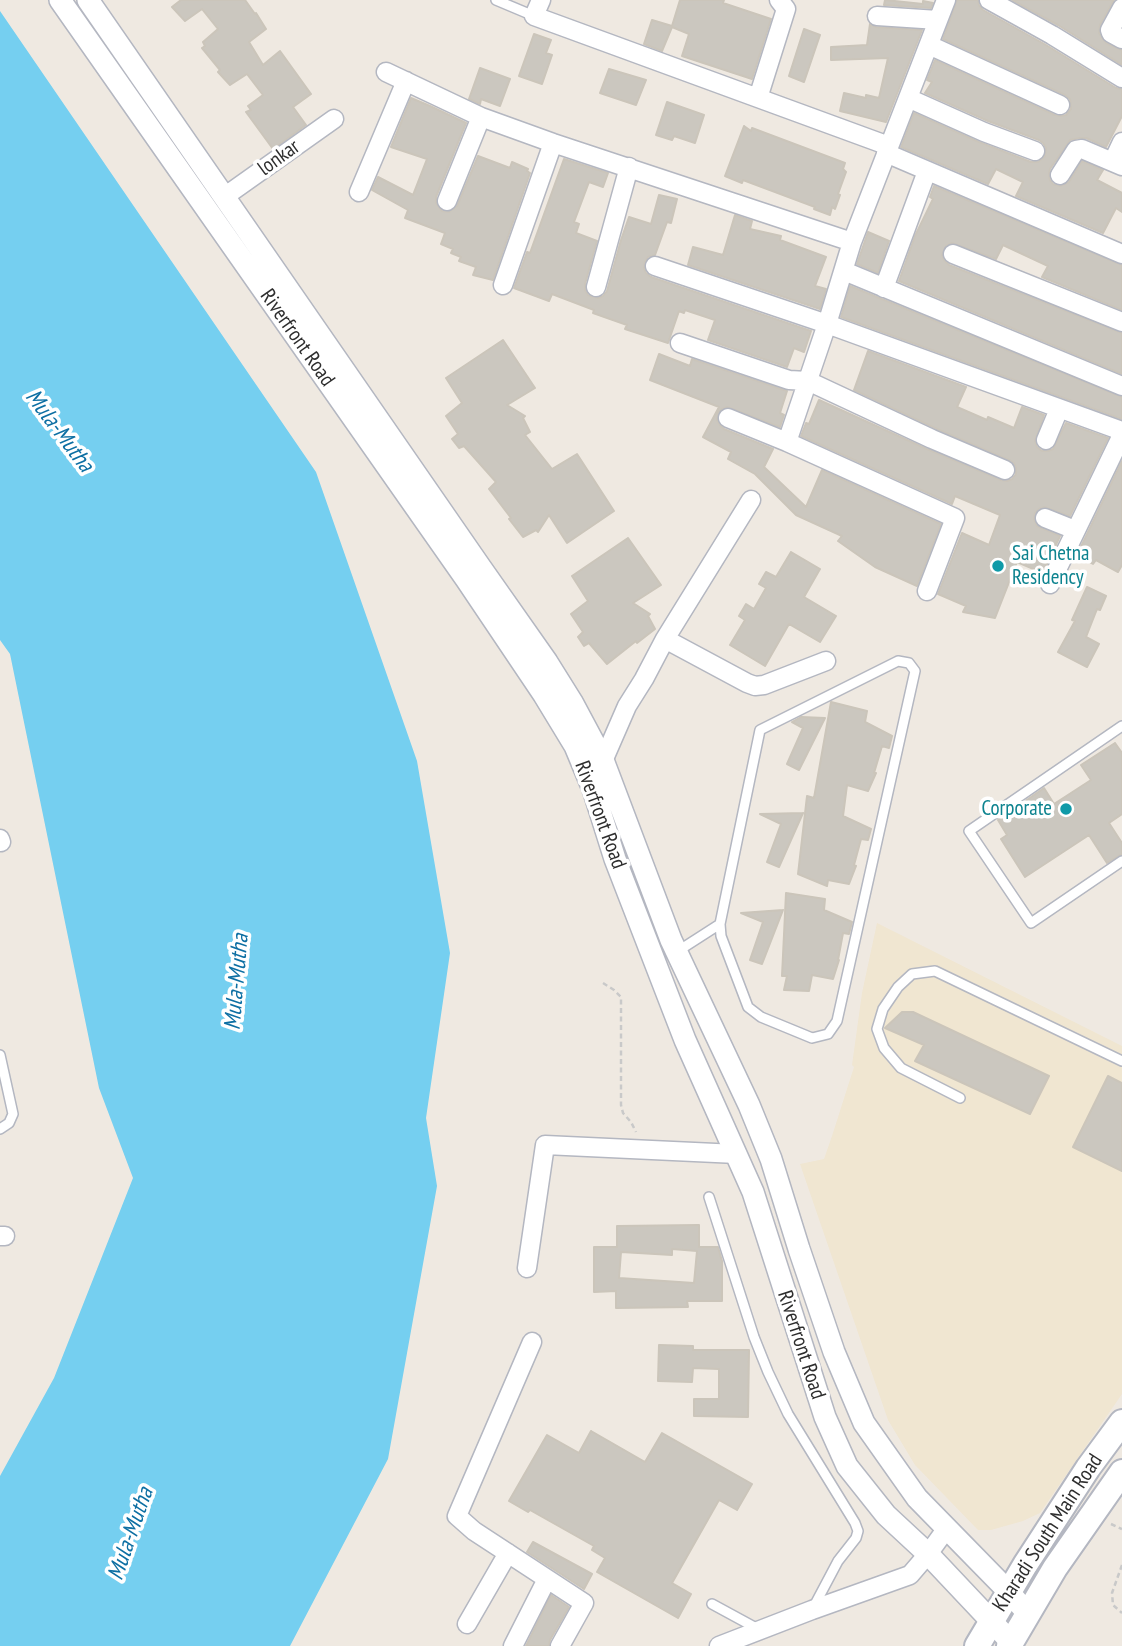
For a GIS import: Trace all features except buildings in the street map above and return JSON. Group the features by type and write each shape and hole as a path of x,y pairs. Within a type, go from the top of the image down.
{"main road":[{"name":"Kharadi South Main Road","path":"977,1646 1088,1468 1122,1422"},
{"name":"Kharadi South Main Road","path":"1010,1644 1055,1568 1112,1502 1122,1472"}],"street":[{"name":"Riverfront Road","path":"60,0 474,591 575,746 593,789 615,859 685,1040 753,1192 825,1417 847,1466 886,1515 992,1620 1010,1644"},
{"path":"758,98 786,9 779,0"},
{"path":"788,442 852,242 946,0"},
{"path":"989,0 1122,78"},
{"name":"Riverfront Road","path":"90,1 572,702 603,760 677,952 749,1105 771,1159 834,1353 864,1423 917,1498 1028,1614"},
{"path":"537,8 888,150 928,171 1122,254"},
{"path":"1122,8 1110,30 1122,39"},
{"path":"877,16 938,20"},
{"path":"929,45 1060,105"},
{"path":"386,72 481,117 852,242"},
{"path":"359,192 406,81"},
{"path":"908,98 984,132 1035,151"},
{"path":"447,201 481,117"},
{"name":"lonkar","path":"225,197 334,118"},
{"path":"1060,175 1076,150 1082,149 1117,163 1122,142"},
{"path":"503,285 553,143"},
{"path":"596,287 629,167"},
{"path":"884,288 928,171"},
{"path":"953,254 1122,322"},
{"path":"655,266 827,324 1122,433 1050,584"},
{"path":"844,271 1122,386"},
{"path":"680,343 789,380 808,382 1005,470"},
{"path":"1046,440 1059,410"},
{"path":"727,418 788,442 955,518 927,590"},
{"path":"593,789 627,706 751,500"},
{"path":"1045,518 1075,530"},
{"path":"665,639 755,686 826,661"},
{"path":"527,1268 545,1145 737,1154"},
{"path":"532,1342 457,1516 474,1531 584,1604 560,1646"},
{"path":"719,1646 758,1638 812,1609 910,1575 947,1528"},
{"path":"467,1625 508,1553"},
{"path":"513,1646 547,1579"}],"lane":[{"path":"496,0 537,8"},
{"path":"677,952 720,924 760,730 898,661 909,663 915,671 837,1021 828,1034 812,1038 761,1017 748,1007 721,936 720,924"},
{"path":"1122,726 969,831 1031,923 1122,861"},
{"path":"960,1098 901,1068 884,1048 877,1029 883,1009 898,986 912,974 934,971 1122,1061"},
{"path":"0,1055 13,1114 9,1123 0,1129"},
{"path":"709,1197 768,1372 788,1414 858,1531 812,1609"},
{"path":"712,1604 758,1638"}],"path":[{"path":"603,983 621,997 621,1105 623,1113 636,1132 638,1149"},
{"path":"1122,1565 1112,1593 1113,1605 1122,1613"}],"shaded area":[{"path":"877,923 1122,1046 1122,1394 1040,1513 991,1530 978,1530 915,1465 888,1420 800,1164 824,1159 832,1136 854,1067 852,1065 862,993"}],"water":[{"name":"Mula-Mutha","path":"0,11 316,472 417,761 450,953 426,1118 437,1186 388,1459 290,1646 0,1646 0,1476 54,1378 133,1178 99,1088 10,654 0,640"}],"place":[{"name":"Sai Chetna Residency","path":"998,566"},
{"name":"Corporate","path":"1066,809"}]}
